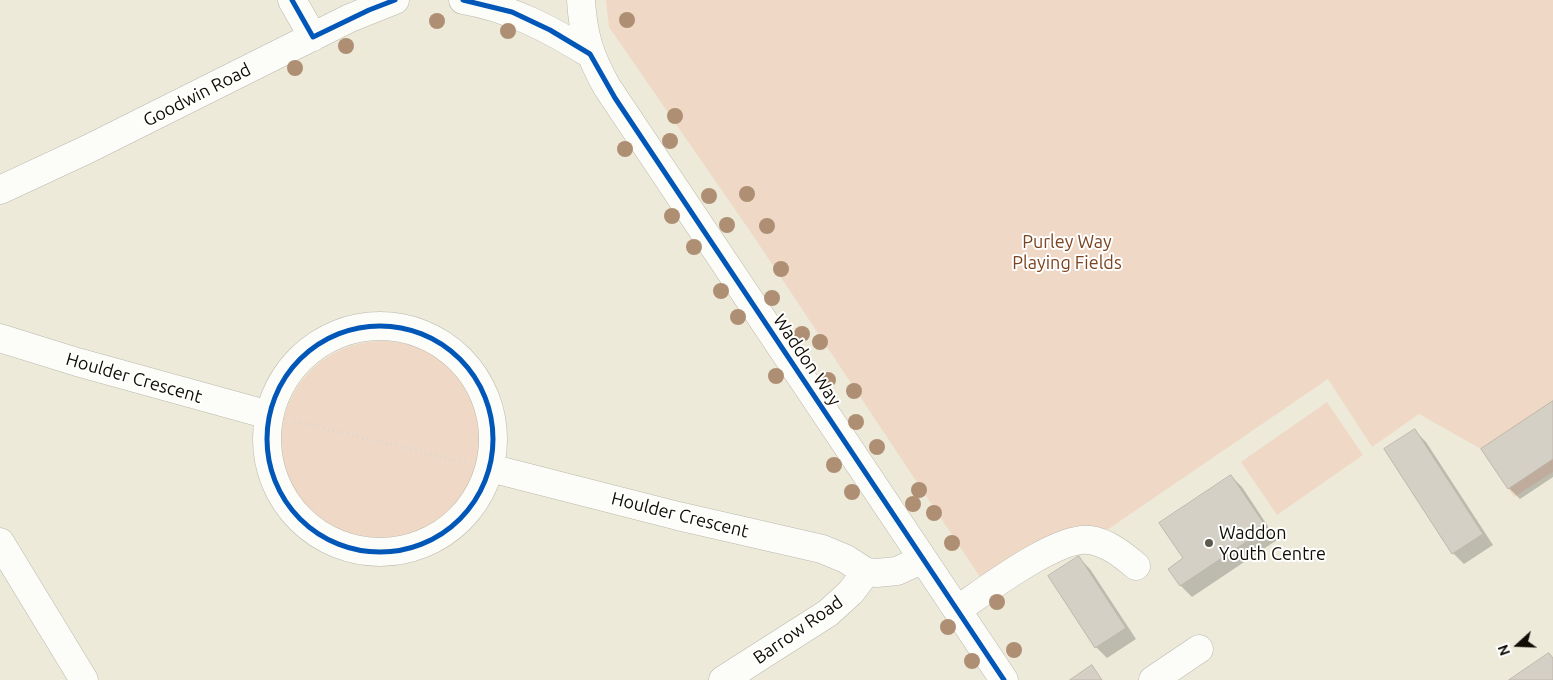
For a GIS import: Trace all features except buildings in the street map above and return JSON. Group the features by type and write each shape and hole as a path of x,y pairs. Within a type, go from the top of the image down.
{"street":[{"path":"292,0 313,36"},
{"name":"Goodwin Road","path":"0,190 104,141 313,36 395,0"},
{"path":"463,0 496,7 521,16 590,54"},
{"name":"Waddon Way","path":"582,0 584,28 590,54 614,98 1004,680"},
{"path":"370,326 406,329 440,342 467,366 486,397 493,432 490,468 474,504 447,532 412,549 373,553 335,544 303,522 279,492 267,454 269,416 282,382 305,354 328,339 336,334 370,326"},
{"name":"Houlder Crescent","path":"0,338 77,362 269,416"},
{"name":"Houlder Crescent","path":"490,468 678,516 822,549 846,559 866,572"},
{"path":"957,610 1042,554 1075,541 1088,540 1098,542 1114,549 1136,566"},
{"path":"2,548 84,680"},
{"path":"866,572 897,571 923,559"},
{"name":"Barrow Road","path":"723,680 828,613 851,592 866,572"},
{"path":"1153,680 1199,649"}],"path":[{"path":"269,416 490,468"}],"green space":[{"name":"Purley Way Playing Fields","path":"606,0 1553,0 1553,472 1514,497 1481,449 1419,414 1372,447 1328,379 1104,532 1074,526 984,583 754,237 609,27"},
{"path":"372,341 392,341 411,345 430,353 446,364 460,378 471,394 479,413 483,442 479,471 471,490 460,506 446,520 430,531 411,539 392,543 372,543 353,539 334,531 318,520 304,506 293,490 285,471 281,452 281,432 285,413 293,394 304,378 318,364 334,353 353,345"},
{"path":"1327,402 1363,455 1277,515 1241,462"}],"cycle path":[{"path":"292,0 313,37 369,10 395,0"},
{"path":"463,0 512,12 550,30 590,54 615,98 1004,680"},
{"path":"380,326 402,328 423,335 443,345 460,359 474,376 484,396 491,417 493,439 491,461 484,482 474,502 460,519 443,533 423,543 402,550 380,552 358,550 337,543 317,533 300,519 286,502 276,482 269,461 267,439 269,417 276,396 286,376 300,359 317,345 337,335 358,328 380,326"}],"place":[{"name":"Waddon Youth Centre","path":"1209,543"}]}
